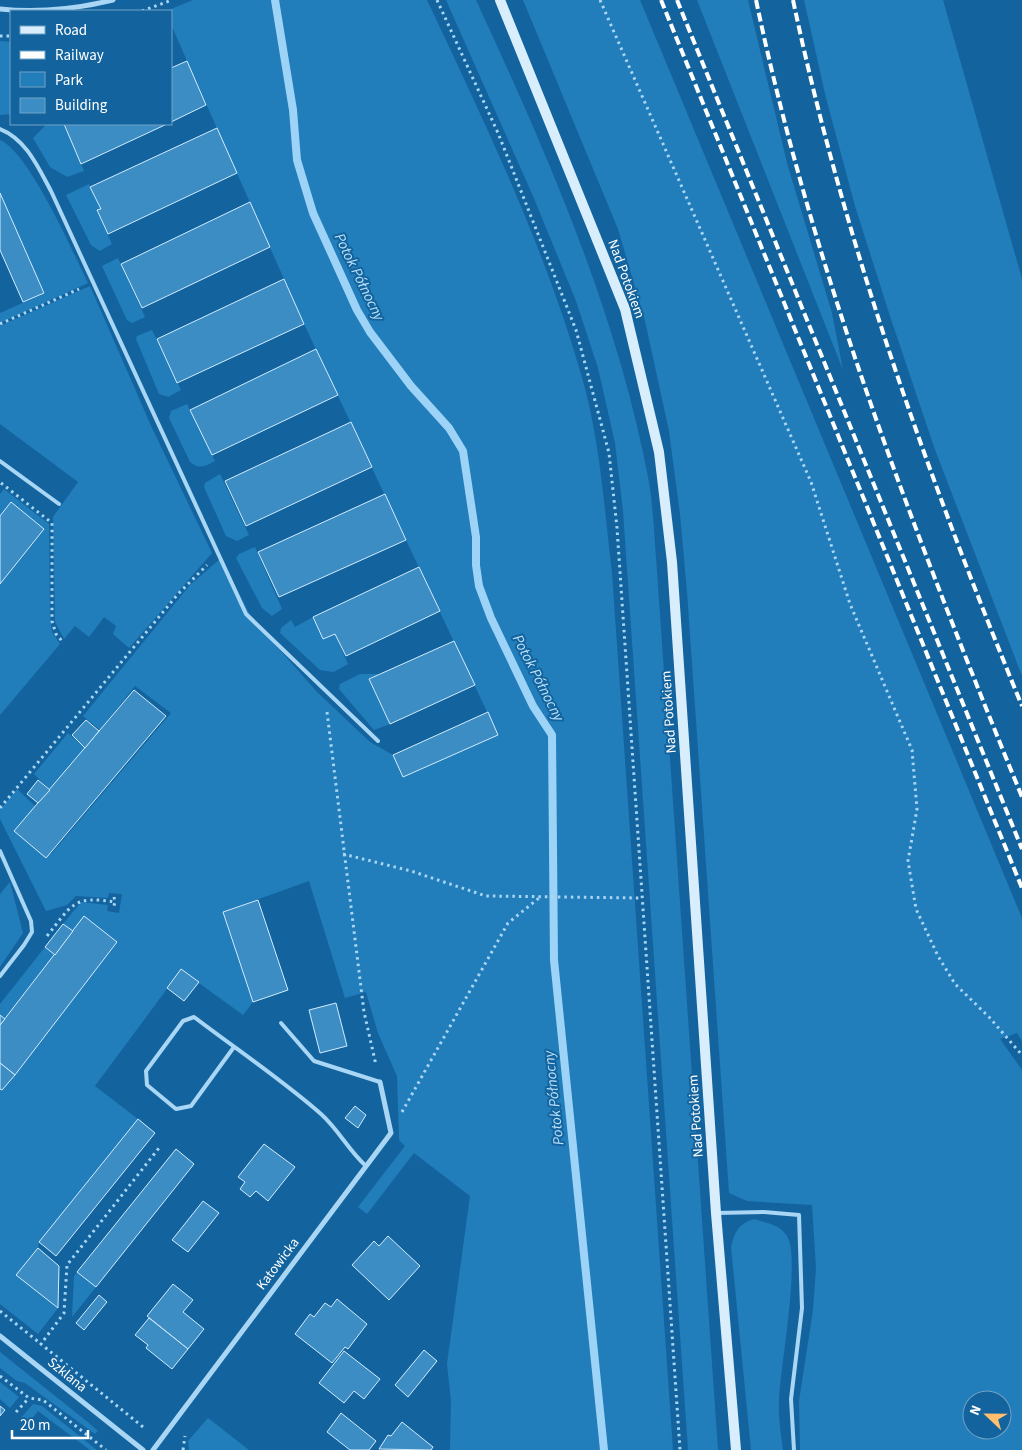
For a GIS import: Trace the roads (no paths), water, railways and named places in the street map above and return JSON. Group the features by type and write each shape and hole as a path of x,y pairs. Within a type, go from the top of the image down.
{"main road":[{"name":"Nad Potokiem","path":"500,0 625,309 659,452 674,591 716,1213 736,1450"}],"street":[{"path":"0,9 50,10 86,6 113,0"},
{"name":"Katowicka","path":"153,1450 391,1133 380,1082"},
{"name":"Szklana","path":"0,1336 143,1450"}],"lane":[{"path":"0,129 12,133 23,145 40,171 94,282 246,614 378,741"},
{"path":"0,461 59,504"},
{"path":"0,850 32,921 32,932 0,976"},
{"path":"234,1047 191,1106 176,1109 147,1085 146,1071 182,1021 194,1017 234,1047 323,1115 352,1154 366,1166"},
{"path":"281,1023 314,1061 380,1082"},
{"path":"716,1213 764,1212 799,1215 802,1308 791,1399 794,1450"}],"waterway":[{"name":"Potok Północny","path":"275,0 293,110 297,160 313,213 357,310 370,332 411,386 449,428 463,451 476,537 476,565 479,586 491,618 533,706 552,735 554,960 604,1450"}],"railway":[{"path":"661,0 1022,888"},
{"path":"677,0 1022,849"},
{"path":"756,0 780,103 807,204 871,404 944,602 1022,797"},
{"path":"793,0 837,180 891,358 954,533 1022,706"}]}
